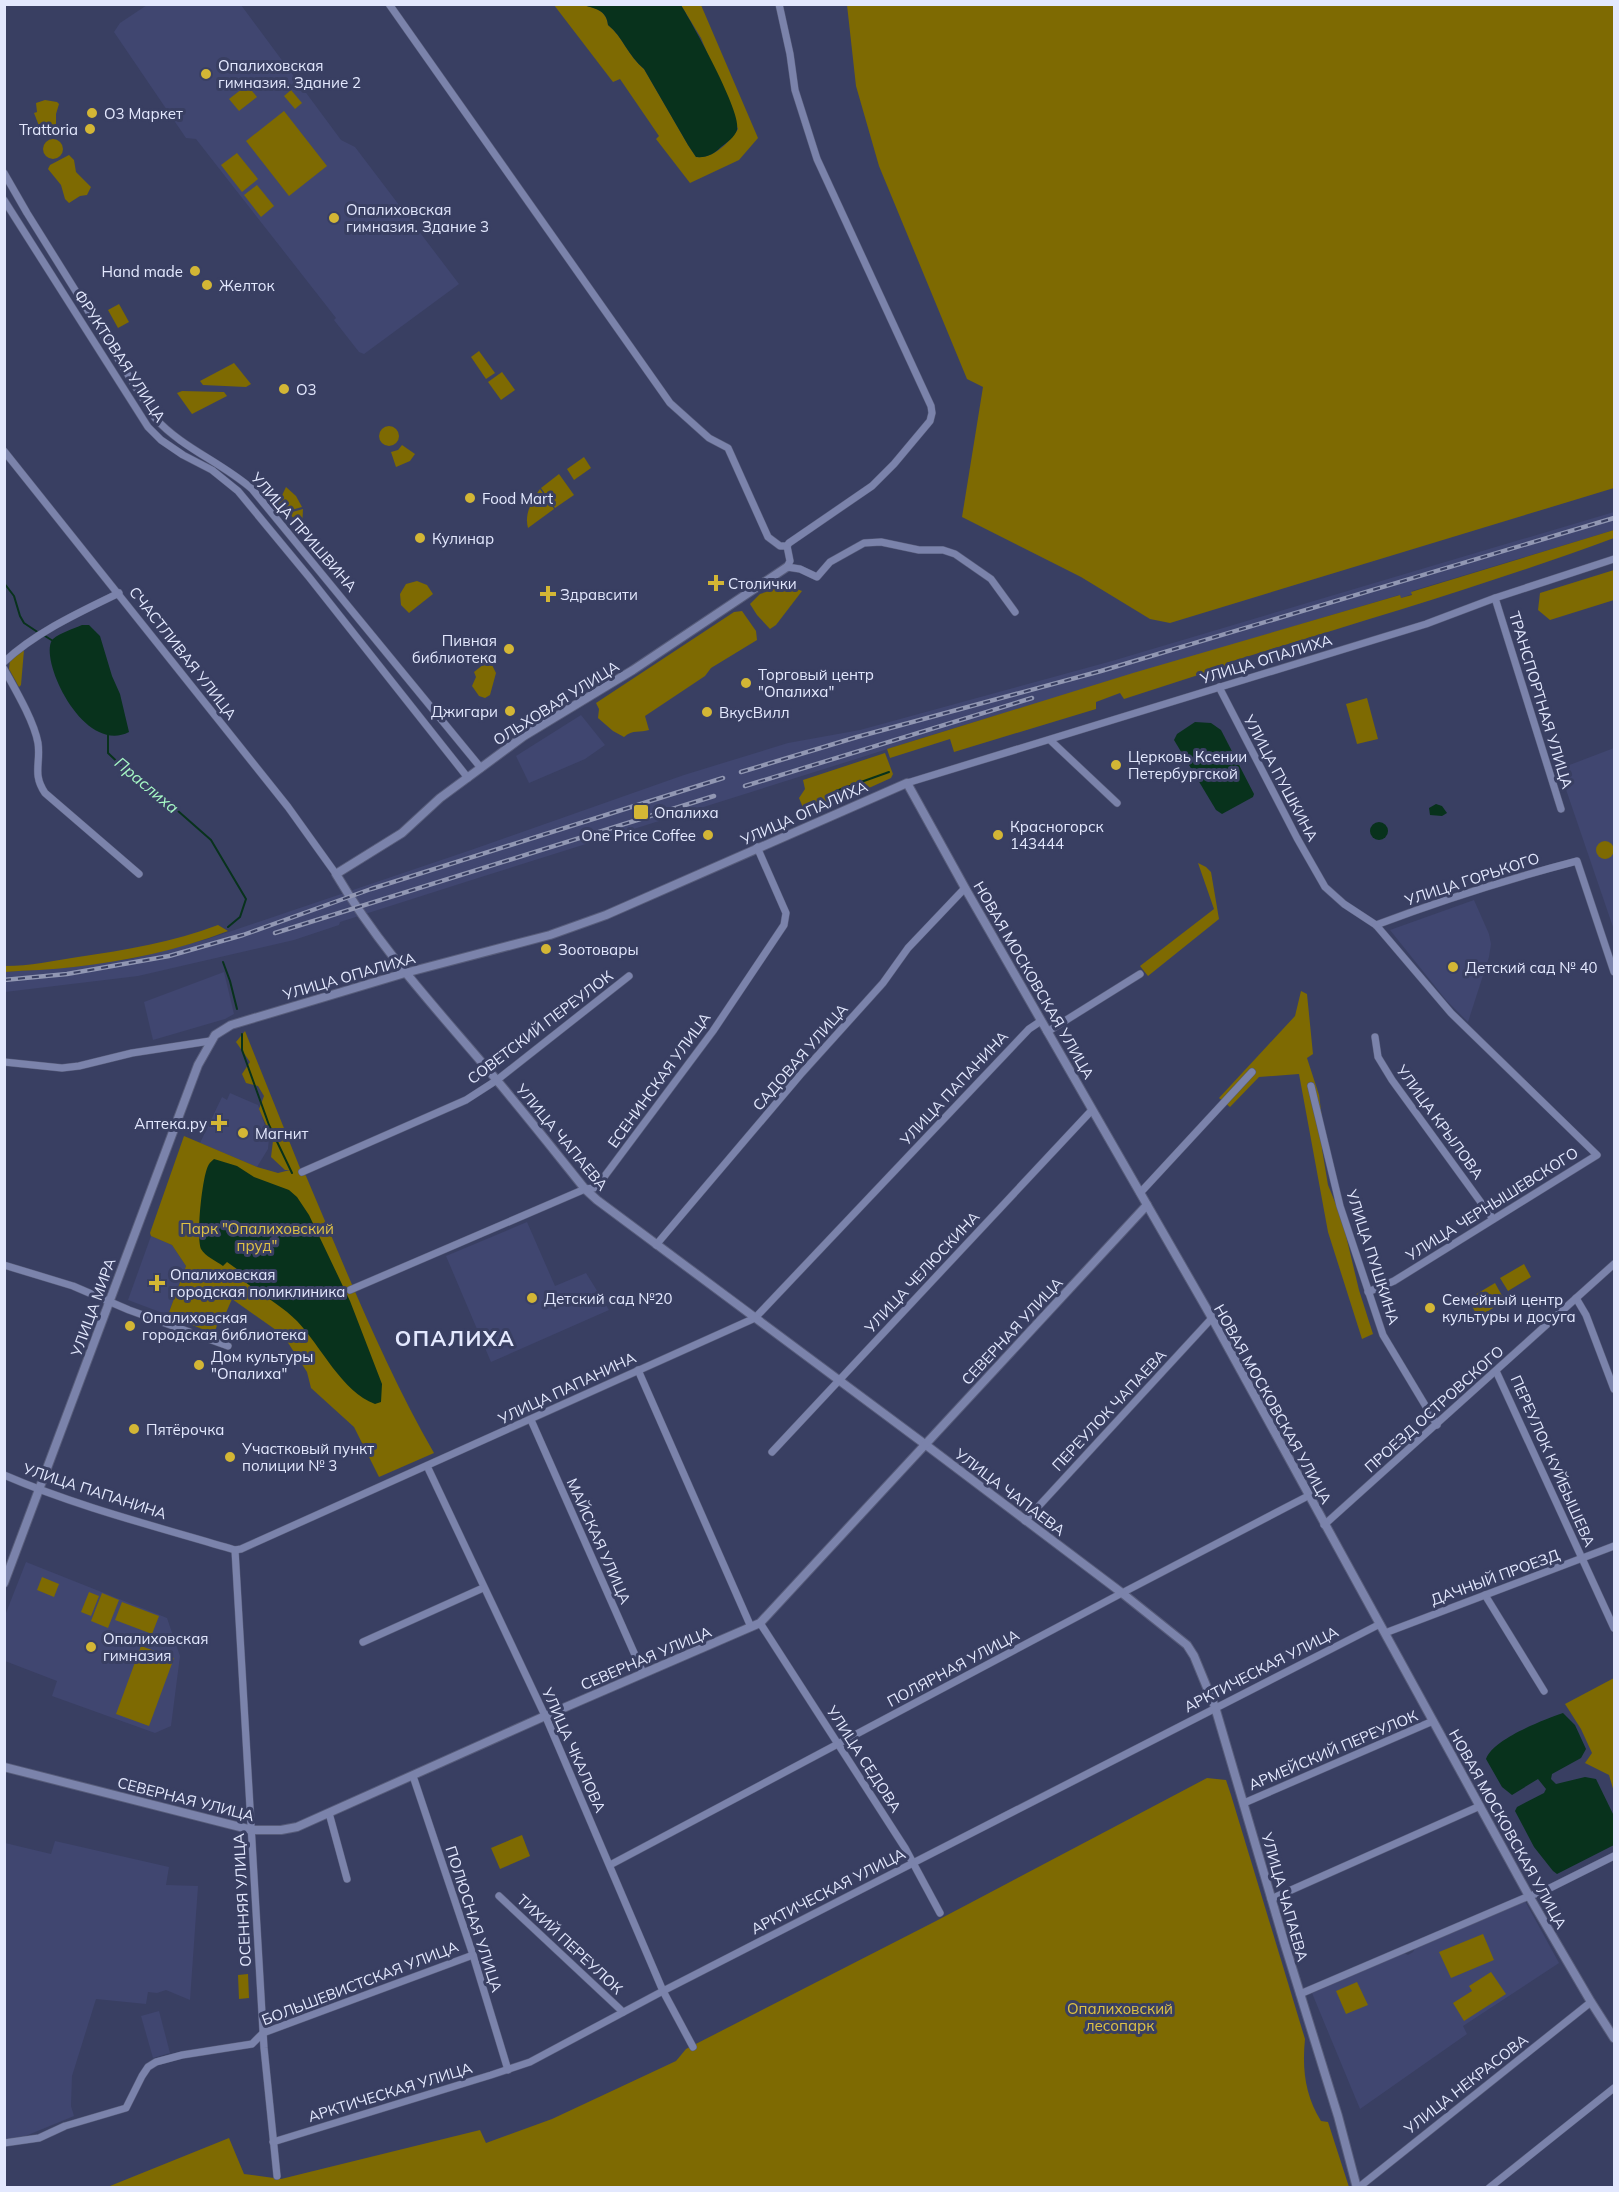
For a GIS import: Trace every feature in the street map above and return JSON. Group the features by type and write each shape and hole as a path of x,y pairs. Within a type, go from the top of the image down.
{"street":[{"path":"389,4 670,403 710,438 728,448 768,537 780,546 787,546"},
{"path":"780,4 795,90 817,159 867,272 931,406 932,413 930,421 872,486 794,538 787,546 788,562 817,577 830,562 864,543 881,542 919,550 943,550 955,554 991,579 1015,612"},
{"name":"УЛИЦА ПРИШВИНА","path":"4,173 155,418 169,434 252,489 481,768"},
{"name":"ФРУКТОВАЯ УЛИЦА","path":"4,200 148,427 161,440 218,474 238,491 468,778"},
{"name":"СЧАСТЛИВАЯ УЛИЦА","path":"4,451 288,807 336,874"},
{"name":"УЛИЦА ОПАЛИХА","path":"4,1062 62,1068 132,1053 210,1041 231,1025 405,973 550,935 606,915 907,783 1426,624 1495,598 1614,560"},
{"name":"ОЛЬХОВАЯ УЛИЦА","path":"336,874 402,833 440,798 524,736 629,673 788,562"},
{"path":"4,662 32,641 83,610 119,593"},
{"name":"ТРАНСПОРТНАЯ УЛИЦА","path":"1495,598 1562,809"},
{"path":"4,669 29,719 38,743 38,783 45,793 139,874"},
{"name":"УЛИЦА ПУШКИНА","path":"1219,687 1325,887 1344,904 1376,925 1451,1013 1597,1155"},
{"path":"1050,740 1117,803"},
{"name":"НОВАЯ МОСКОВСКАЯ УЛИЦА","path":"907,783 1212,1318 1528,1896 1614,2038"},
{"name":"ЕСЕНИНСКАЯ УЛИЦА","path":"350,1290 585,1189 594,1188 602,1181 713,1031 784,925 786,913 757,848"},
{"name":"УЛИЦА ГОРЬКОГО","path":"1376,925 1511,878 1576,861 1614,972"},
{"name":"УЛИЦА ЧАПАЕВА","path":"336,874 356,907 405,973 497,1080 585,1189 597,1200 926,1445 1187,1645 1194,1656 1215,1707 1358,2187"},
{"name":"САДОВАЯ УЛИЦА","path":"656,1245 801,1074 883,982 908,948 965,888"},
{"path":"1047,1032 1140,974"},
{"name":"СОВЕТСКИЙ ПЕРЕУЛОК","path":"302,1172 466,1100 497,1080 629,976"},
{"name":"УЛИЦА ПАПАНИНА","path":"4,1474 40,1489 235,1550 531,1420 755,1318 1029,1029 1041,1021"},
{"name":"УЛИЦА КРЫЛОВА","path":"1375,1037 1378,1057 1392,1080 1493,1220"},
{"name":"УЛИЦА МИРА","path":"4,1583 198,1065 210,1041"},
{"path":"1140,1193 1252,1072"},
{"name":"УЛИЦА ПУШКИНА","path":"1311,1086 1340,1206 1383,1335 1437,1425"},
{"name":"УЛИЦА ЧЕЛЮСКИНА","path":"772,1452 1092,1110"},
{"name":"УЛИЦА ЧЕРНЫШЕВСКОГО","path":"1368,1292 1394,1281 1597,1155"},
{"name":"СЕВЕРНАЯ УЛИЦА","path":"4,1767 252,1830 281,1830 297,1827 756,1625 1147,1205"},
{"name":"ПРОЕЗД ОСТРОВСКОГО","path":"1324,1525 1614,1264"},
{"path":"4,1265 73,1286 109,1302 228,1346"},
{"path":"1576,1298 1586,1315 1614,1389"},
{"name":"ПЕРЕУЛОК ЧАПАЕВА","path":"1025,1521 1212,1318"},
{"name":"УЛИЦА СЕДОВА","path":"638,1370 756,1625 839,1745 906,1848 940,1914"},
{"name":"ПЕРЕУЛОК КУЙБЫШЕВА","path":"1496,1371 1614,1628"},
{"name":"МАЙСКАЯ УЛИЦА","path":"531,1420 643,1673"},
{"name":"УЛИЦА ЧКАЛОВА","path":"426,1466 545,1716 663,1991 693,2047"},
{"name":"ПОЛЯРНАЯ УЛИЦА","path":"610,1865 1122,1593 1308,1497"},
{"name":"ДАЧНЫЙ ПРОЕЗД","path":"1385,1633 1614,1546"},
{"name":"ОСЕННЯЯ УЛИЦА","path":"235,1550 263,2033 277,2176"},
{"path":"363,1642 483,1588"},
{"path":"1485,1595 1544,1691"},
{"name":"АРКТИЧЕСКАЯ УЛИЦА","path":"273,2142 508,2070 550,2052 663,1991 1380,1624"},
{"name":"АРМЕЙСКИЙ ПЕРЕУЛОК","path":"1244,1803 1433,1721"},
{"name":"ПОЛЮСНАЯ УЛИЦА","path":"413,1776 473,1955 508,2070"},
{"path":"1271,1899 1480,1806"},
{"path":"329,1814 347,1878"},
{"path":"1300,1994 1542,1892 1614,1856"},
{"name":"ТИХИЙ ПЕРЕУЛОК","path":"499,1896 623,2012"},
{"name":"БОЛЬШЕВИСТСКАЯ УЛИЦА","path":"4,2143 39,2138 65,2126 120,2110 129,2103 148,2067 156,2062 182,2055 252,2044 263,2033 473,1955"},
{"name":"УЛИЦА НЕКРАСОВА","path":"1358,2187 1591,2002"},
{"path":"1489,2187 1614,2088"}],"shaded area":[{"name":"Опалиховская гимназия. Здание 3","path":"147,5 241,5 341,140 355,147 459,284 364,354 359,352 334,320 336,318 196,139 186,138 114,32 120,23"},
{"path":"582,5 681,5 725,88 737,121 736,133 713,154 696,157 644,69 608,25 605,16 591,7"},
{"path":"1614,512 1614,530 1412,591 1412,594 1401,598 1399,595 948,730 340,922 339,925 294,940 138,976 5,992 5,972 73,967 131,959 208,939 684,775 788,743 860,730 1112,661"},
{"path":"82,625 89,625 100,636 120,694 129,732 112,736 95,730 80,717 67,700 58,682 50,649 53,639"},
{"path":"581,715 605,745 585,759 529,783 516,756"},
{"path":"1195,722 1211,723 1221,730 1254,794 1253,797 1222,814 1216,810 1174,740 1177,734"},
{"path":"1614,748 1614,930 1559,769"},
{"path":"1436,804 1442,806 1447,813 1442,816 1430,815 1429,808"},
{"path":"1379,822 1385,825 1388,831 1385,837 1379,840 1373,837 1370,831 1373,825"},
{"name":"Детский сад № 40","path":"1474,900 1491,944 1468,1022 1446,1000 1390,930"},
{"path":"224,972 234,1014 225,1019 153,1040 144,1002"},
{"path":"230,1093 258,1105 269,1138 268,1149 257,1167 200,1143 222,1097 227,1100"},
{"path":"214,1159 237,1166 254,1177 289,1190 297,1197 309,1215 350,1301 382,1384 381,1402 375,1404 352,1389 297,1321 245,1282 248,1277 227,1262 223,1266 203,1252 199,1233 202,1194 208,1166"},
{"name":"Детский сад №20","path":"527,1222 555,1286 586,1273 609,1310 491,1362 446,1256"},
{"name":"Опалиховская городская поликлиника","path":"151,1236 172,1245 186,1266 168,1315 128,1300"},
{"name":"Опалиховская гимназия","path":"26,1562 167,1618 180,1656 171,1726 155,1733 52,1696 57,1681 5,1661 4,1618"},
{"path":"1563,1713 1575,1725 1586,1749 1581,1758 1552,1774 1551,1779 1556,1784 1585,1777 1596,1779 1614,1816 1614,1845 1557,1874 1534,1847 1515,1811 1517,1807 1544,1793 1546,1789 1538,1779 1512,1795 1502,1787 1486,1759 1498,1744 1508,1738 1532,1725"},
{"path":"55,1841 169,1867 166,1885 198,1886 190,2000 166,1990 157,1993 148,1992 146,2004 96,1999 72,2076 71,2106 74,2116 23,2137 5,2139 5,1843 51,1854"},
{"path":"1525,1901 1559,1963 1463,2026 1467,2034 1360,2109 1312,1993 1404,1953 1408,1955 1415,1948"},
{"path":"159,2011 170,2053 153,2058 141,2016"}],"green space":[{"path":"554,5 587,6 595,8 606,17 608,25 644,69 696,157 702,157 720,149 738,129 701,38 681,5 701,5 758,138 739,160 690,183 656,139 659,136 620,79 613,82"},
{"path":"847,5 1614,5 1614,488 1170,623 1150,619 1081,577 962,517 983,387 967,379 879,166 856,86"},
{"path":"247,85 257,97 239,111 229,99"},
{"path":"291,90 302,103 295,109 284,96"},
{"path":"45,100 59,104 56,114 56,130 46,133 41,131 34,113 37,112 36,103"},
{"path":"284,111 327,166 289,196 246,141"},
{"path":"49,139 57,139 63,145 63,153 57,159 49,159 43,153 43,145"},
{"path":"237,153 258,179 242,192 221,165"},
{"path":"69,155 74,160 76,172 91,187 87,195 80,196 69,203 65,199 61,185 48,169 50,165"},
{"path":"257,185 274,206 261,217 244,195"},
{"path":"119,304 129,322 118,328 108,310"},
{"path":"479,351 495,373 486,379 471,357"},
{"path":"234,363 251,384 246,387 203,385 200,381"},
{"path":"502,372 515,390 501,400 488,382"},
{"path":"182,391 224,392 227,396 192,414 177,393"},
{"path":"389,426 396,429 399,436 396,443 389,446 382,443 379,436 382,429"},
{"path":"402,445 415,454 410,461 396,467 391,452 398,450"},
{"path":"584,457 591,468 574,480 567,469"},
{"path":"559,474 574,495 555,508 541,488"},
{"path":"286,487 296,496 302,507 284,512 278,504"},
{"path":"540,489 554,509 528,528 528,512"},
{"path":"303,509 302,528 289,513"},
{"path":"1614,530 1614,538 1518,572 1226,663 1226,666 1124,699 1120,693 1096,702 1096,709 954,752 950,739 890,758 887,749 1133,673 1400,595 1401,598 1412,595 1411,592"},
{"path":"1614,570 1614,600 1550,620 1538,610 1540,593"},
{"path":"417,581 427,585 433,594 409,613 401,605 400,594 406,584"},
{"path":"787,585 802,591 776,625 770,629 750,604 760,594"},
{"path":"742,611 756,631 757,640 711,668 705,676 645,716 649,730 633,732 624,737 598,718 599,709 596,703 734,612"},
{"path":"24,650 19,687 9,669 10,660"},
{"path":"484,664 492,665 496,673 490,695 485,698 479,696 472,686 476,677 474,672"},
{"path":"1367,698 1378,739 1357,744 1346,704"},
{"path":"885,753 893,774 891,778 838,802 804,810 799,798 805,789 803,780"},
{"path":"1605,841 1611,844 1614,850 1611,856 1605,859 1599,856 1596,850 1599,844"},
{"path":"1198,863 1211,872 1219,919 1148,976 1140,966 1214,909"},
{"path":"218,925 228,931 152,954 74,967 5,972 5,966 42,963 132,948 167,941"},
{"path":"1301,991 1307,994 1313,1054 1307,1058 1319,1095 1324,1133 1322,1149 1328,1185 1342,1219 1359,1290 1373,1334 1362,1339 1328,1232 1299,1074 1259,1077 1230,1107 1219,1098 1295,1016"},
{"name":"Парк \"Опалиховский пруд\"","path":"245,1031 300,1168 306,1176 366,1316 398,1385 434,1453 379,1477 354,1427 311,1388 307,1372 283,1335 232,1299 225,1315 220,1317 214,1334 168,1315 186,1266 172,1245 151,1236 150,1233 184,1136 257,1167 278,1173 290,1170 285,1170 271,1157 273,1141 259,1109 264,1096 258,1086 246,1083 242,1074 250,1062 236,1042"},
{"path":"1524,1264 1531,1277 1508,1291 1500,1278"},
{"path":"1495,1283 1505,1301 1478,1317 1468,1299"},
{"path":"42,1577 59,1584 54,1597 37,1590"},
{"path":"89,1592 99,1596 91,1616 81,1612"},
{"path":"102,1593 119,1600 108,1628 91,1621"},
{"path":"122,1602 159,1616 152,1634 115,1620"},
{"path":"141,1646 174,1658 149,1726 116,1714"},
{"path":"1614,1678 1614,1792 1609,1775 1585,1763 1592,1753 1581,1729 1565,1704"},
{"name":"Опалиховский лесопарк","path":"1207,1778 1226,1780 1305,2039 1304,2061 1308,2092 1321,2121 1328,2122 1349,2187 105,2188 229,2138 244,2174 281,2179 480,2130 486,2143 552,2119 676,2061 686,2049 936,1921"},
{"path":"522,1835 530,1856 500,1869 491,1848"},
{"path":"1483,1934 1494,1960 1451,1978 1439,1952"},
{"path":"1491,1972 1506,1994 1464,2021 1453,2003 1472,1991 1469,1986"},
{"path":"248,1974 249,1998 239,1999 238,1975"},
{"path":"1357,1982 1368,2005 1346,2014 1336,1991"}],"waterway":[{"name":"Праслиха","path":"4,583 14,596 24,623 39,633"},
{"name":"Праслиха","path":"45,636 53,641"},
{"name":"Праслиха","path":"108,734 108,753 211,840 246,899 240,917 228,927"},
{"path":"836,791 889,772"},
{"name":"Праслиха","path":"223,962 237,1009"},
{"name":"Праслиха","path":"242,1034 242,1050 269,1125 292,1173"}],"railway":[{"path":"741,772 857,737 1101,671 1614,518"},
{"path":"745,786 1032,698"},
{"path":"4,980 67,974 169,956 243,935 371,889 723,778"},
{"path":"275,933 714,796"}],"place":[{"name":"Опалиховская гимназия. Здание 2","path":"206,74"},
{"name":"О3 Маркет","path":"92,113"},
{"name":"Trattoria","path":"90,129"},
{"name":"Опалиховская гимназия. Здание 3","path":"334,218"},
{"name":"Hand made","path":"195,271"},
{"name":"Желток","path":"207,285"},
{"name":"О3","path":"284,389"},
{"name":"Food Mart","path":"470,498"},
{"name":"Кулинар","path":"420,538"},
{"name":"Столички","path":"716,583"},
{"name":"Здравсити","path":"548,594"},
{"name":"Пивная библиотека","path":"509,649"},
{"name":"Торговый центр \"Опалиха\"","path":"746,683"},
{"name":"Джигари","path":"510,711"},
{"name":"ВкусВилл","path":"707,712"},
{"name":"Церковь Ксении Петербургской","path":"1116,765"},
{"name":"Опалиха","path":"641,812"},
{"name":"One Price Coffee","path":"708,835"},
{"name":"Красногорск 143444","path":"998,835"},
{"name":"Зоотовары","path":"546,949"},
{"name":"Детский сад № 40","path":"1453,967"},
{"name":"Аптека.ру","path":"219,1123"},
{"name":"Магнит","path":"243,1133"},
{"name":"Опалиховская городская поликлиника","path":"157,1283"},
{"name":"Детский сад №20","path":"532,1298"},
{"name":"Семейный центр культуры и досуга","path":"1430,1308"},
{"name":"Опалиховская городская библиотека","path":"130,1326"},
{"name":"Дом культуры \"Опалиха\"","path":"199,1365"},
{"name":"Пятёрочка","path":"134,1429"},
{"name":"Участковый пункт полиции № 3","path":"230,1457"},
{"name":"Опалиховская гимназия","path":"91,1647"}],"district":[{"name":"ОПАЛИХА","path":"455,1338"}]}
